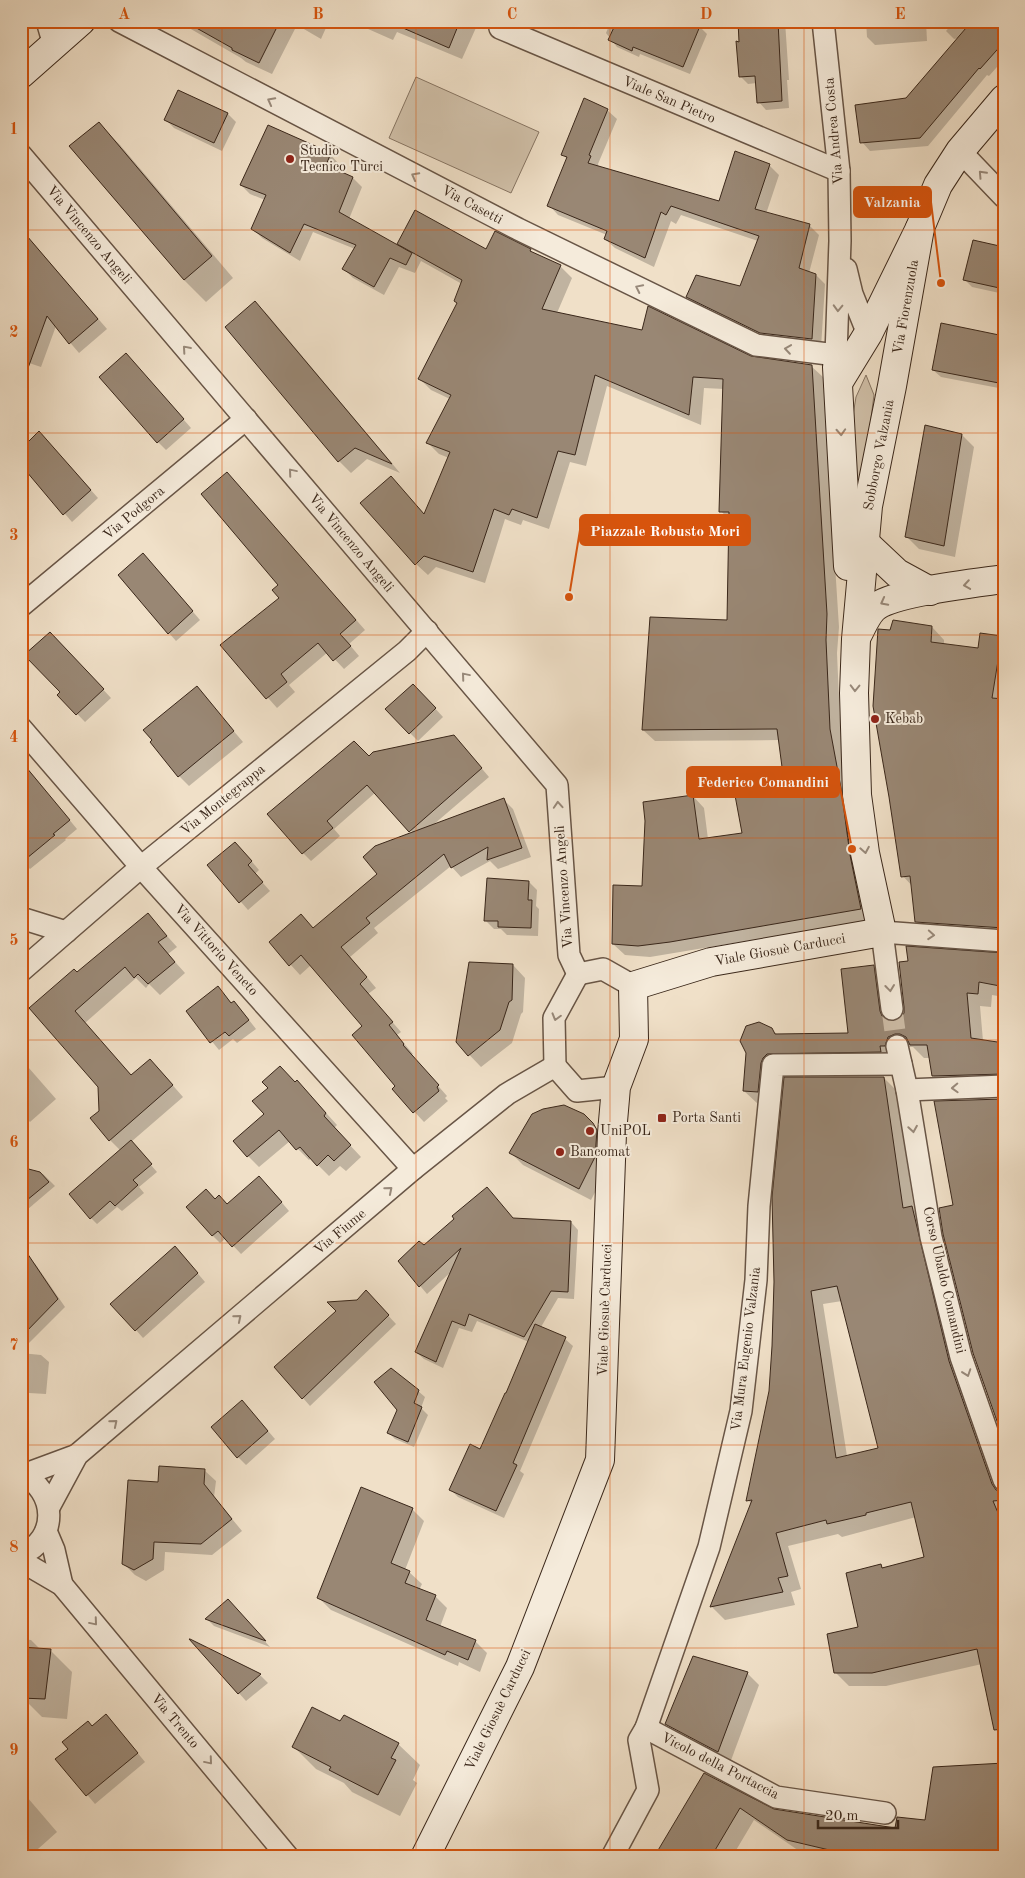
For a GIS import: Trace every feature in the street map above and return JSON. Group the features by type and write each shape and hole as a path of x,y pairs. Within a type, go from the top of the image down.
{"street":[{"path":"21,74 51,33 81,21"},
{"name":"Via Casetti","path":"119,21 518,229 756,345 836,355"},
{"name":"Via Andrea Costa","path":"823,21 839,172 840,242 836,355"},
{"name":"Viale San Pietro","path":"500,28 839,172"},
{"name":"Via Fiorenzuola","path":"868,334 920,228 938,185 960,151 1004,99"},
{"path":"960,151 1004,197"},
{"name":"Via Vincenzo Angeli","path":"21,155 557,785 569,954 578,974"},
{"name":"Via Fiorenzuola","path":"892,386 920,228"},
{"name":"Via Andrea Costa","path":"840,242 852,294 868,334"},
{"path":"838,384 868,334"},
{"name":"Sobborgo Valzania","path":"868,334 892,386 868,506 856,639 854,693 857,795 865,853 882,932"},
{"name":"Sobborgo Valzania","path":"836,355 850,591 856,639"},
{"name":"Via Podgora","path":"21,606 246,419"},
{"path":"864,542 897,573 930,591"},
{"path":"856,639 872,610 883,602 930,591 1004,578"},
{"name":"Via Montegrappa","path":"21,971 141,867 407,651 426,631"},
{"name":"Via Vittorio Veneto","path":"21,728 141,867 413,1169"},
{"path":"21,918 66,932"},
{"path":"892,1009 882,932 1004,941"},
{"name":"Viale Giosuè Carducci","path":"425,1857 520,1667 600,1460 612,1133 616,1087 634,1039 633,986 711,962 882,932"},
{"path":"616,1087 577,1091 555,1066 554,1018 578,974 603,970 633,986"},
{"name":"Corso Ubaldo Comandini","path":"899,1055 907,1090 931,1237 961,1357 1004,1480"},
{"name":"Via Mura Eugenio Valzania","path":"612,1857 648,1790 639,1740 646,1728 709,1547 741,1411 756,1280 759,1206 773,1065 899,1055"},
{"name":"Via Fiume","path":"77,1455 413,1169 507,1094 555,1066"},
{"path":"907,1090 1004,1086"},
{"path":"22,1474 77,1455"},
{"path":"49,1507 77,1455"},
{"path":"21,1554 28,1552 38,1543 46,1531 49,1520 49,1507 44,1494 35,1482 22,1474"},
{"path":"46,1531 54,1550 62,1585"},
{"path":"21,1561 62,1585"},
{"name":"Via Trento","path":"62,1585 288,1857"},
{"name":"Vicolo della Portaccia","path":"646,1728 776,1797 885,1814"}],"shaded area":[{"path":"416,77 539,132 511,193 389,138"},
{"path":"866,375 874,395 859,511 851,427 856,397"}],"building":[{"path":"184,21 280,21 259,63 232,50 232,48"},
{"path":"387,21 460,21 449,48"},
{"path":"617,21 689,21 700,26 683,67 633,47 632,51 608,40"},
{"path":"738,21 778,21 782,101 757,103 755,76 739,77 736,41 739,42"},
{"path":"972,21 1004,21 1004,42 979,68 920,138 860,143 855,105 906,98"},
{"path":"178,90 228,113 214,143 164,120"},
{"path":"584,98 608,109 589,155 591,156 588,163 719,201 735,151 770,164 755,209 810,224 799,268 816,274 812,339 760,333 686,297 696,275 740,286 759,236 671,206 666,215 661,212 645,258 604,239 607,231 547,206 567,157 561,155"},
{"path":"99,122 212,256 184,280 69,146"},
{"path":"268,125 331,153 326,165 353,177 339,212 412,253 406,265 390,258 374,287 342,269 356,245 304,224 290,253 251,229 266,195 240,185"},
{"path":"415,210 486,249 495,231 531,249 530,251 561,265 542,309 642,330 648,306 751,356 812,365 827,614 826,640 830,729 841,788 850,855 861,909 670,942 638,946 612,944 613,885 642,886 645,821 643,802 693,795 699,839 742,833 734,790 784,782 777,729 642,730 650,617 727,620 729,512 719,512 723,379 693,377 689,415 595,375 575,455 558,451 537,518 512,509 509,515 494,509 473,572 424,556 415,565 360,503 391,476 424,514 450,452 426,443 451,395 418,379 457,303 454,301 462,280 397,244"},
{"path":"21,229 98,319 69,344 47,316 24,379 21,378"},
{"path":"973,240 1004,247 1004,289 963,280"},
{"path":"255,301 392,464 355,448 338,462 225,327"},
{"path":"941,323 1004,336 1004,384 932,370"},
{"path":"126,353 184,419 157,443 99,377"},
{"path":"925,425 962,434 944,546 905,537"},
{"path":"39,431 91,490 63,515 21,465 21,449"},
{"path":"227,472 356,620 340,634 351,646 333,661 318,643 281,674 287,682 266,699 220,645 279,598 272,590 278,585 201,494"},
{"path":"143,553 193,611 168,634 118,575"},
{"path":"893,620 932,626 931,642 978,648 980,633 1002,636 992,698 1004,699 1004,928 915,922 910,876 901,877 873,706 878,629 890,630"},
{"path":"50,632 104,689 76,715 57,695 60,692 24,655"},
{"path":"413,684 436,708 409,734 385,709"},
{"path":"197,686 234,731 178,777 150,742 152,740 143,730"},
{"path":"454,735 482,768 409,832 367,785 327,821 333,828 302,854 267,814 354,741 369,756 373,752"},
{"path":"21,761 70,820 21,863"},
{"path":"504,798 522,848 487,860 488,847 451,868 444,854 366,918 370,923 341,947 367,977 360,984 393,1022 389,1025 403,1045 439,1085 437,1087 439,1091 413,1113 392,1089 395,1086 352,1035 362,1026 301,955 289,966 269,942 301,914 313,928 377,874 363,857 375,846"},
{"path":"235,842 252,861 248,865 263,882 239,903 207,865"},
{"path":"487,878 529,881 528,900 532,900 531,928 498,927 498,921 484,921"},
{"path":"148,913 167,936 158,942 175,962 148,984 138,974 134,978 125,967 75,1011 131,1075 150,1059 173,1085 109,1141 90,1118 99,1111 98,1087 29,1008 74,969 77,972"},
{"path":"906,946 1004,953 1004,982 1001,982 1000,986 979,982 978,994 967,993 971,1038 1004,1043 1004,1074 932,1076 927,1045 910,1045 906,1037 895,1034 888,1037 885,1046 880,1046 881,1052 767,1054 761,1063 758,1092 743,1091 746,1053 740,1041 746,1026 759,1022 772,1028 775,1034 848,1033 841,969 874,965 882,1016 887,1020 893,1021 900,1019 904,1013 904,1007 899,962 908,961"},
{"path":"469,962 513,964 512,1000 509,1002 500,1030 468,1056 456,1042"},
{"path":"218,986 231,1003 234,1001 249,1020 229,1036 225,1032 210,1043 186,1011"},
{"path":"280,1066 295,1082 297,1080 326,1113 324,1116 351,1145 334,1161 328,1155 317,1166 300,1147 296,1150 279,1130 247,1157 233,1141 264,1114 252,1101 268,1088 262,1082"},
{"path":"784,1077 884,1077 903,1208 912,1206 949,1361 992,1484 996,1490 1004,1492 1004,1500 993,1501 1004,1527 1004,1729 994,1730 977,1649 872,1673 834,1673 827,1634 858,1627 846,1573 881,1564 882,1568 924,1557 911,1502 827,1524 826,1520 776,1533 788,1576 778,1578 783,1592 710,1607 752,1500 746,1501 769,1391 774,1282 772,1197","holes":["837,1286 878,1448 836,1458 811,1291"]},
{"path":"1004,1099 1004,1441 973,1353 943,1234 939,1208 953,1205 934,1101"},
{"path":"564,1105 584,1114 597,1130 595,1157 579,1189 509,1153 532,1114 543,1109"},
{"path":"131,1140 152,1164 133,1180 138,1185 115,1206 110,1201 90,1219 69,1194"},
{"path":"21,1167 40,1172 49,1182 21,1205"},
{"path":"259,1176 282,1202 232,1247 218,1231 212,1236 186,1207 206,1189 215,1199 219,1195 227,1204"},
{"path":"487,1187 513,1218 571,1221 568,1292 551,1291 524,1337 469,1314 465,1326 452,1321 436,1362 415,1352 461,1248 419,1287 398,1261 419,1241 424,1245 454,1219 452,1216"},
{"path":"21,1244 58,1299 21,1337"},
{"path":"175,1246 198,1273 135,1331 110,1304"},
{"path":"366,1290 389,1315 302,1399 274,1367 336,1311 327,1302 357,1300"},
{"path":"535,1324 566,1337 513,1463 517,1465 496,1511 449,1490 470,1444 480,1449"},
{"path":"391,1368 419,1390 414,1403 422,1407 408,1442 387,1433 397,1410 374,1382"},
{"path":"242,1400 268,1431 237,1458 211,1427"},
{"path":"159,1466 205,1469 204,1484 232,1519 201,1544 154,1542 153,1559 134,1570 122,1564 128,1480 158,1482"},
{"path":"361,1487 413,1508 391,1563 410,1571 405,1583 436,1595 426,1620 476,1640 468,1660 447,1651 445,1655 317,1598"},
{"path":"228,1599 266,1641 205,1619"},
{"path":"190,1639 261,1674 238,1694"},
{"path":"21,1647 51,1649 45,1699 21,1698"},
{"path":"693,1656 748,1672 718,1752 665,1724"},
{"path":"312,1707 340,1721 344,1715 399,1743 391,1758 396,1760 378,1795 329,1770 331,1767 292,1747"},
{"path":"106,1714 138,1753 86,1796 55,1759 68,1749 62,1742 88,1721 92,1726"},
{"path":"1004,1763 1004,1800 1000,1857 859,1857 787,1840 740,1808 711,1857 654,1857 704,1773 774,1809 895,1828 897,1817 925,1820 933,1767"}],"tunnel":[{"path":"892,1009 897,1046"}],"place":[{"name":"Studio Tecnico Turci","path":"290,159"},
{"name":"Valzania","path":"941,283"},
{"name":"Piazzale Robusto Mori","path":"569,597"},
{"name":"Kebab","path":"875,719"},
{"name":"Federico Comandini","path":"852,849"},
{"name":"Porta Santi","path":"662,1118"},
{"name":"UniPOL","path":"590,1131"},
{"name":"Bancomat","path":"560,1152"}]}
